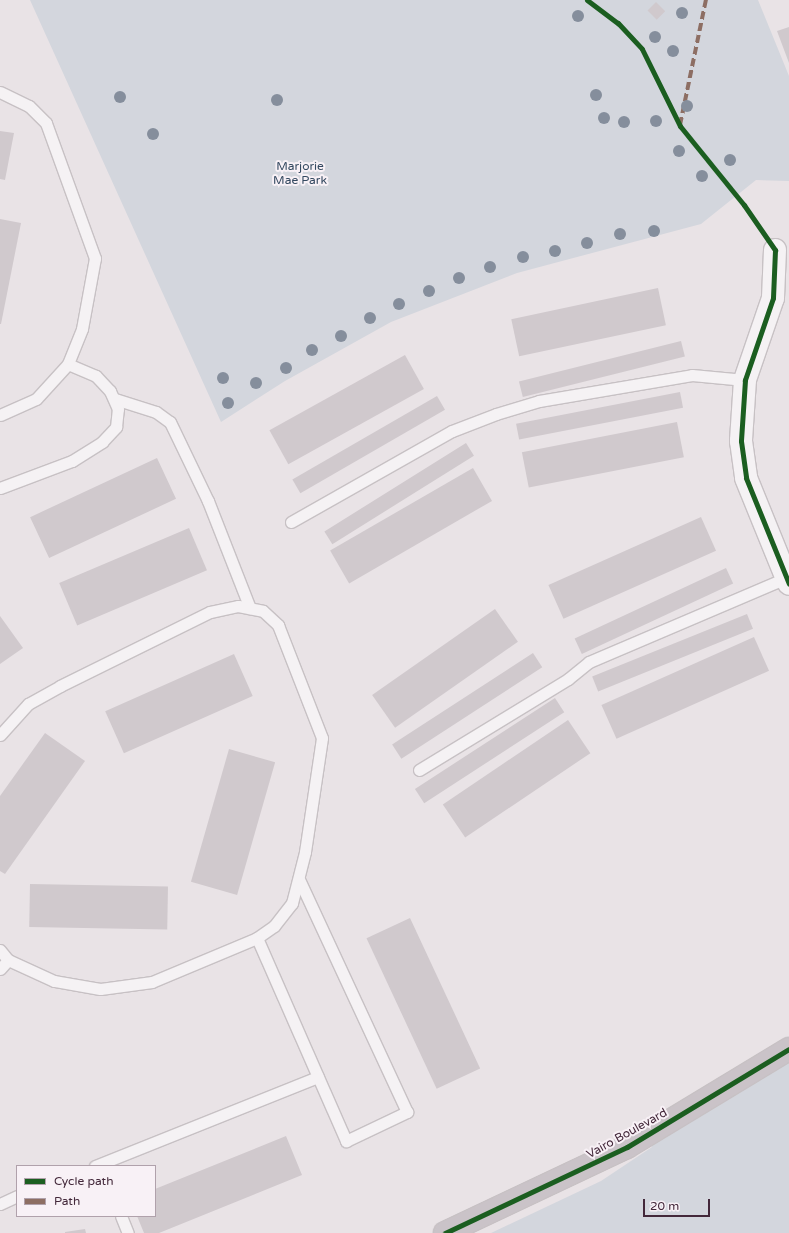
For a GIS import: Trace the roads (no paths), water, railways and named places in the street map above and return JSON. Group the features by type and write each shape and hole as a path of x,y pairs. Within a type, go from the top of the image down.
{"street":[{"path":"774,250 773,298 745,380 741,441 746,478 788,581"},
{"name":"Vairo Boulevard","path":"445,1233 627,1147 789,1049"}],"lane":[{"path":"0,92 23,103 46,123 93,248 93,278 82,329 68,364 36,400 0,415"},
{"path":"0,488 72,461 102,442 116,427 118,409 115,399 96,376 68,364"},
{"path":"291,522 452,431 496,414 539,401 692,375 745,380"},
{"path":"115,399 156,412 170,422 205,494 250,608"},
{"path":"419,770 568,679 589,662 788,581"},
{"path":"0,735 28,704 92,670 210,612 238,606 250,608 270,616 283,634 322,738 299,879 284,915 257,938 177,973 126,987 66,985 8,960 0,950"},
{"path":"257,938 346,1141 407,1112 299,879"},
{"path":"0,969 8,960"},
{"path":"99,1165 318,1077"},
{"path":"0,1204 16,1196"},
{"path":"121,1217 128,1233"}],"park label":[{"name":"Marjorie Mae Park","path":"300,174"}]}
